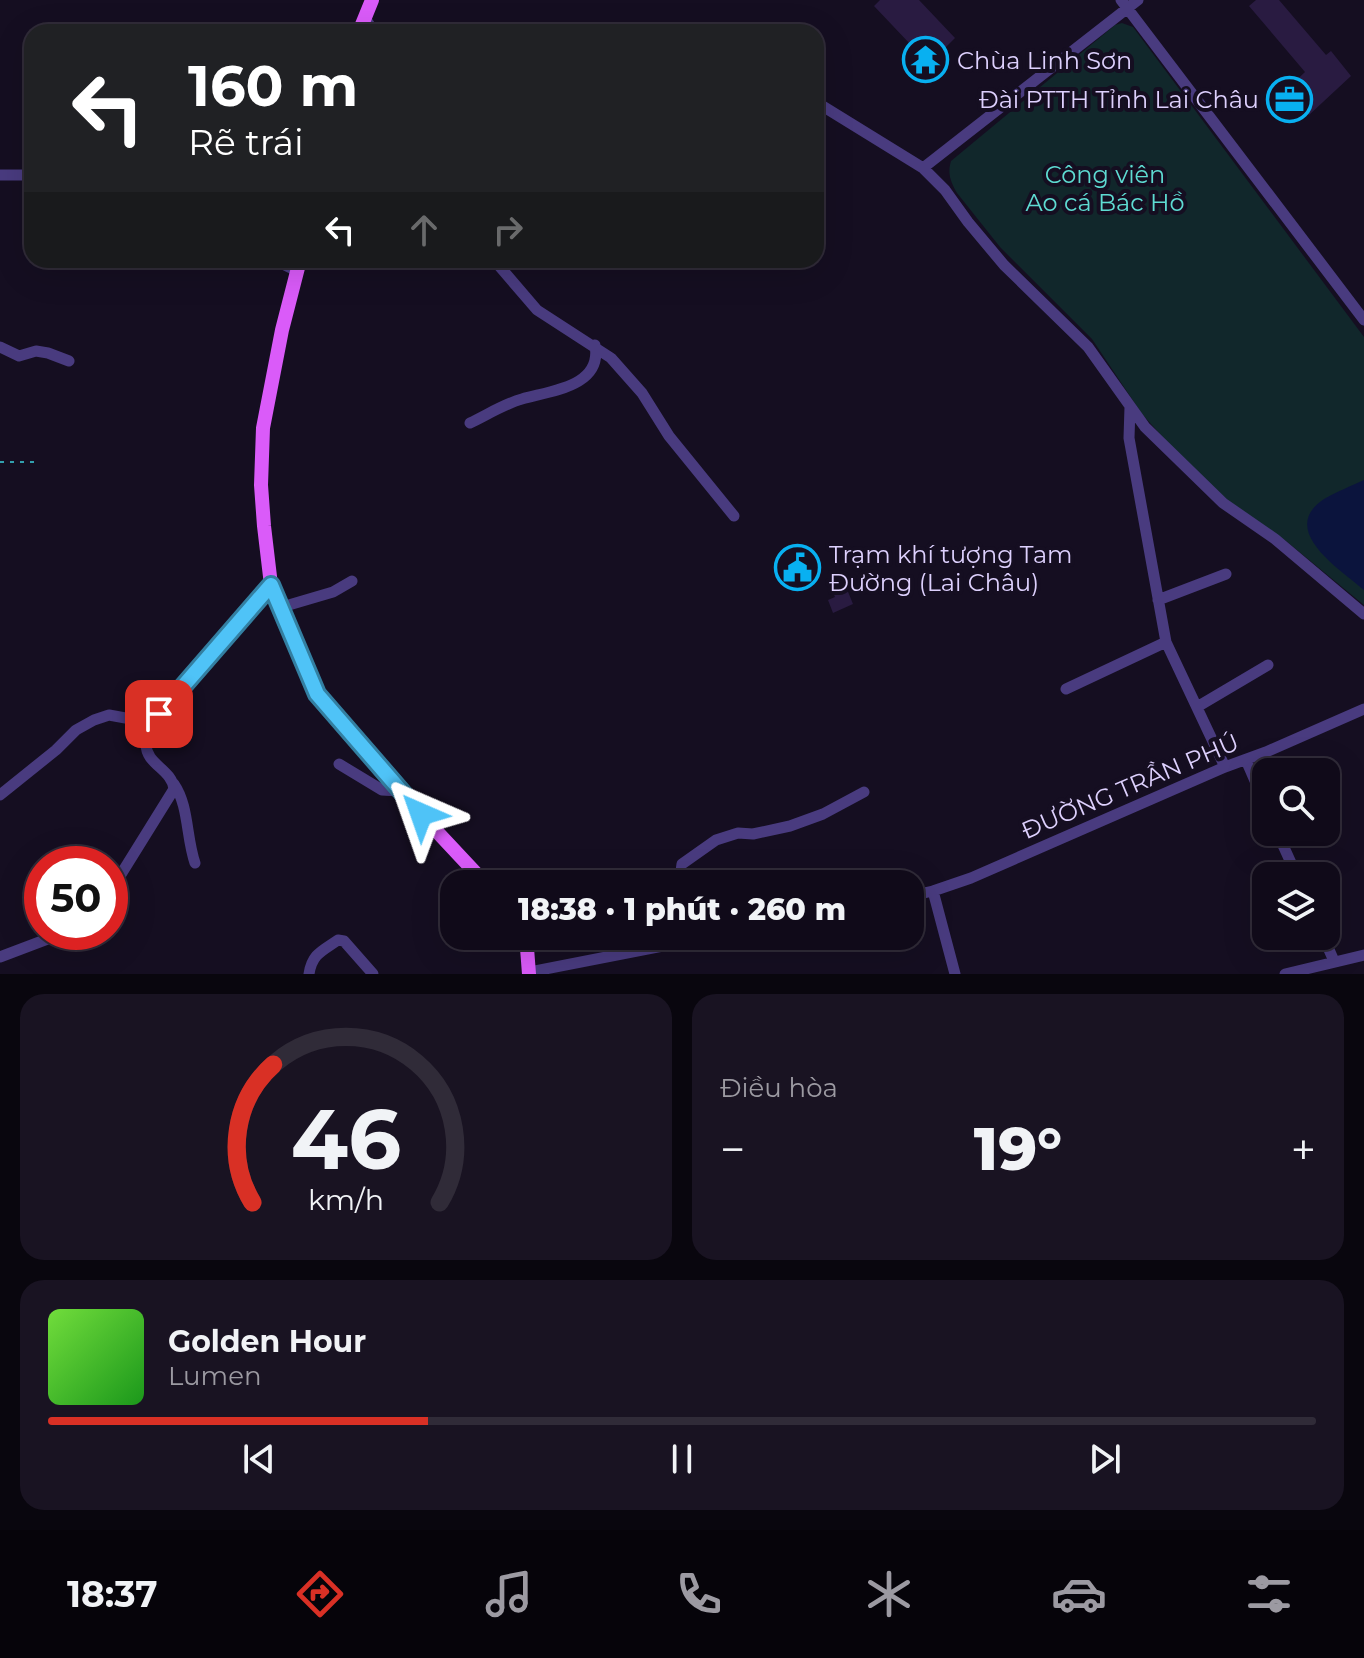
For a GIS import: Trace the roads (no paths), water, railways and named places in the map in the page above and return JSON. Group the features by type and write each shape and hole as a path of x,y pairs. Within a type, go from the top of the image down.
{"main road":[{"path":"362,24 372,0"},
{"path":"298,268 263,428 261,485 271,585 317,694 399,791 473,870"},
{"path":"527,950 529,973"}],"street":[{"path":"923,168 1124,4 1138,0"},
{"path":"1124,4 1364,320"},
{"path":"824,107 923,168 945,190 1004,265 1088,347 1145,427 1223,503 1275,539 1364,614"},
{"path":"0,175 24,175"},
{"path":"501,268 537,310 611,358 642,393 669,436 734,516"},
{"path":"470,423 524,398 537,397 572,385 587,375 594,362 595,345"},
{"path":"0,347 19,356 36,351 69,361"},
{"path":"1130,407 1129,438 1166,642 1225,767"},
{"path":"1158,600 1226,574"},
{"path":"282,607 333,592 352,581"},
{"path":"195,863 181,795 167,773 154,764 147,752 146,740 153,723 194,672 271,585"},
{"path":"1066,689 1166,642"},
{"path":"1197,707 1268,665"},
{"name":"ĐƯỜNG TRẦN PHÚ","path":"924,893 971,878 1364,709"},
{"path":"0,795 76,730 94,720 109,715 153,723"},
{"path":"1246,760 1252,774"},
{"path":"339,764 382,790 399,791"},
{"path":"0,807 20,778"},
{"path":"128,863 174,789 174,784"},
{"path":"681,870 682,864 716,840 738,833 753,834 790,826 823,814 864,792"},
{"path":"933,891 954,974"},
{"path":"309,974 315,956 338,940 344,941 373,974"},
{"path":"0,957 24,948"},
{"path":"529,973 638,950"},
{"path":"1329,950 1334,961"},
{"path":"1285,974 1364,955"}],"place":[{"name":"Chùa Linh Sơn","path":"926,60"},
{"name":"Đài PTTH Tỉnh Lai Châu","path":"1290,99"},
{"name":"Trạm khí tượng Tam Đường (Lai Châu)","path":"798,568"}],"park label":[{"name":"Công viên Ao cá Bác Hồ","path":"1105,188"}]}
